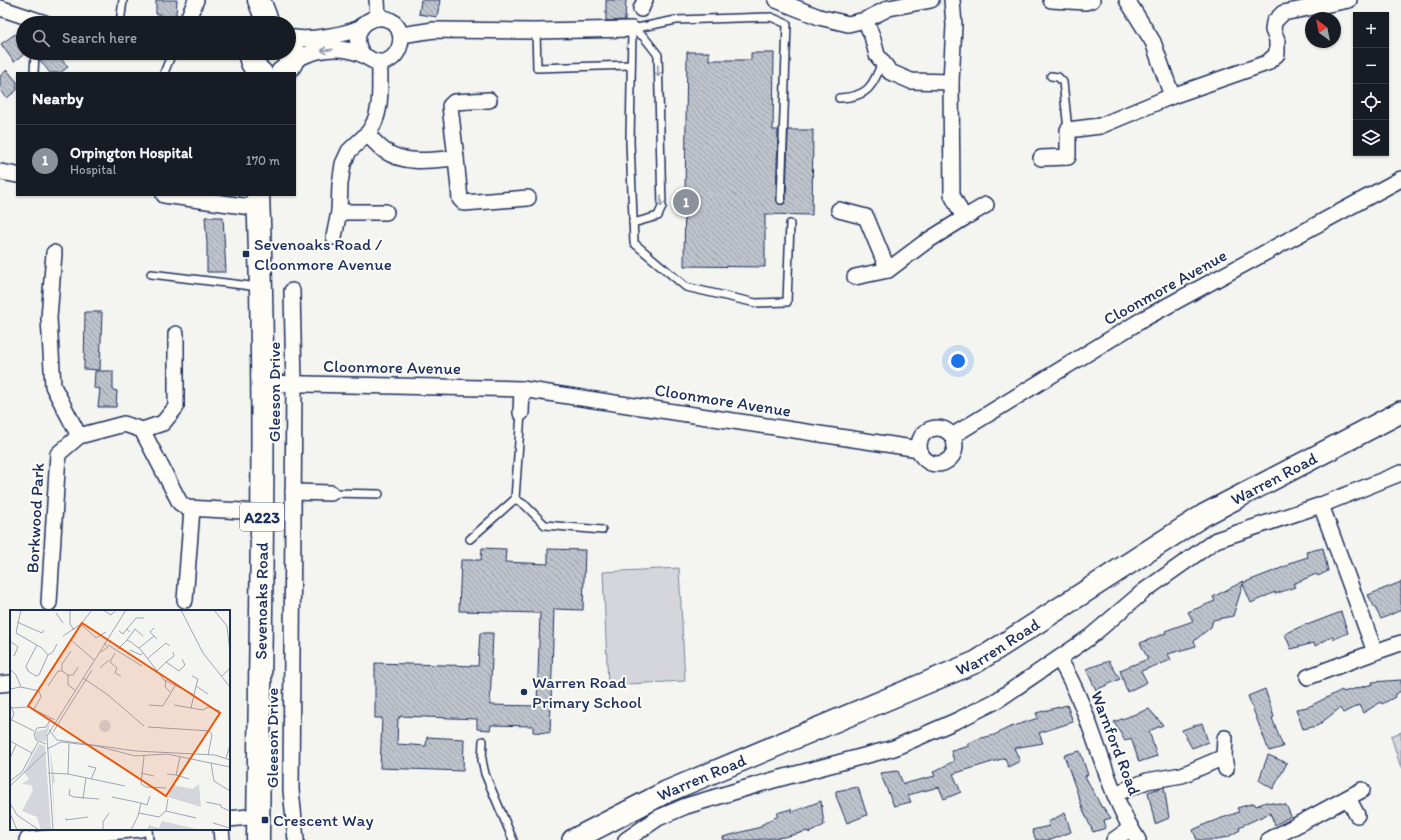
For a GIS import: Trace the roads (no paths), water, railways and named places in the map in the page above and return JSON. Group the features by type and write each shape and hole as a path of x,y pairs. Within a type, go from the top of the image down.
{"main road":[{"path":"254,16 255,0"},
{"path":"259,0 265,16"},
{"path":"287,69 292,60"},
{"name":"Sevenoaks Road","path":"258,840 262,512 262,383 259,201"}],"street":[{"path":"189,16 196,0"},
{"path":"377,0 378,18"},
{"path":"776,0 819,17 848,24 865,20 889,8 931,0"},
{"path":"952,0 954,25 951,82 952,195 964,218"},
{"path":"1051,0 1086,2 1092,0"},
{"path":"1127,0 1153,42 1172,96"},
{"path":"1041,158 1068,157 1068,130 1100,126 1172,96 1267,63 1277,54 1277,40 1273,30 1274,22 1283,13 1349,0"},
{"path":"0,8 23,16"},
{"path":"287,69 306,54 326,49 340,49 363,55 376,62 390,59 396,54 399,48 401,35 397,27 386,19 378,18 365,22 357,35 359,49 363,55"},
{"path":"865,20 872,36 877,55 890,72 911,81 951,82"},
{"path":"296,39 340,35 360,28"},
{"path":"401,35 434,30 536,31 632,29"},
{"path":"334,237 339,212 340,184 343,164 349,151 367,134 375,123 378,114 380,62"},
{"path":"489,100 454,102 450,106 460,199 464,203 528,198"},
{"path":"367,134 386,152 403,159 424,161 456,158"},
{"path":"1,172 16,175"},
{"name":"Cloonmore Avenue","path":"952,436 1145,318 1401,179"},
{"path":"171,196 251,207 259,201"},
{"path":"856,277 888,270 924,243 986,205"},
{"path":"839,210 866,217 888,270"},
{"path":"339,212 386,212"},
{"path":"54,252 49,318 53,386 79,436"},
{"name":"Gleeson Drive","path":"292,291 294,384 291,790 296,840"},
{"path":"176,334 176,407 163,423 142,430 180,503 187,508 262,512"},
{"name":"Cloonmore Avenue","path":"262,383 522,389 919,449"},
{"path":"521,412 522,389"},
{"name":"Warren Road","path":"573,840 666,792 976,662 1204,515 1401,412"},
{"name":"Borkwood Park","path":"49,603 58,454 79,436 124,424 142,430"},
{"path":"936,427 943,428 952,436 956,447 951,458 941,464 935,464 924,459 919,449 921,436 930,429 936,427"},
{"name":"Warren Road","path":"626,840 658,818 686,806 770,781 894,748 958,720 996,701 1059,659 1090,637 1144,591 1216,540 1321,505 1401,473"},
{"path":"293,492 331,493"},
{"path":"1321,505 1375,652"},
{"path":"185,600 192,509"},
{"path":"1308,677 1401,643"},
{"name":"Warnford Road","path":"1059,659 1070,677 1115,794 1135,834"},
{"path":"0,684 10,683"},
{"path":"1115,794 1147,781 1182,775 1225,763 1225,738"},
{"path":"1269,840 1362,790"},
{"path":"1348,798 1357,815"},
{"path":"230,819 258,816"},
{"path":"27,840 62,833 121,830"},
{"path":"221,830 222,840"},
{"path":"1114,840 1135,834"}],"lane":[{"path":"121,16 123,0"},
{"path":"632,29 676,20 771,17 787,24 781,200"},
{"path":"632,29 630,142 634,243 686,287 756,303 787,302 790,224"},
{"path":"632,29 644,37 658,55 662,207 658,216 633,223"},
{"path":"536,31 536,68 631,65"},
{"path":"34,72 35,60"},
{"path":"164,72 169,60"},
{"path":"839,98 859,95 867,90 876,78 882,62"},
{"path":"1051,76 1058,77 1063,82 1068,130"},
{"path":"151,274 261,288"},
{"path":"470,538 515,499 521,412"},
{"path":"331,493 379,494"},
{"path":"515,499 525,505 545,525 602,530"},
{"path":"483,741 482,760 484,774 513,840"},
{"path":"148,830 149,840"}],"place":[{"name":"Orpington Hospital","path":"686,202"},
{"name":"Sevenoaks Road / Cloonmore Avenue","path":"246,254"},
{"name":"Warren Road Primary School","path":"524,692"},
{"name":"Crescent Way","path":"265,820"}]}
